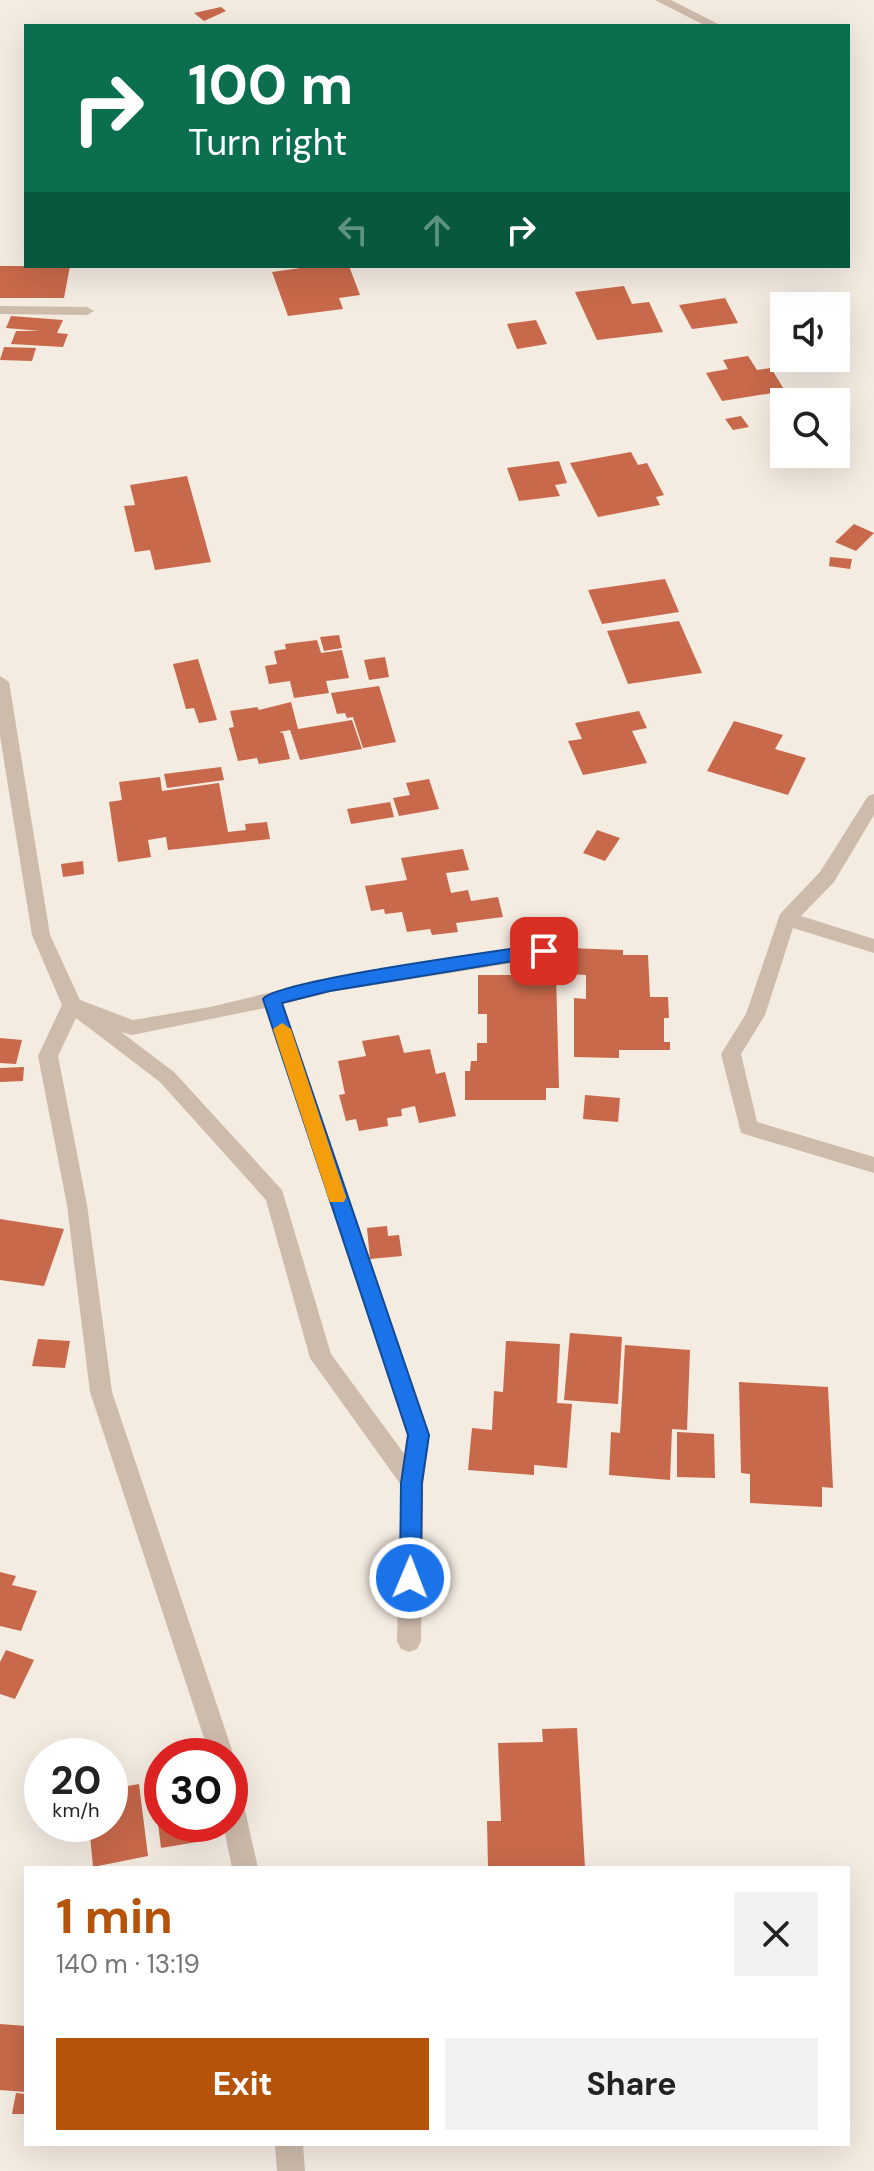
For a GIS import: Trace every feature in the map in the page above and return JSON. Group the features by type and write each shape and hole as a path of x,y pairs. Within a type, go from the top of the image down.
{"street":[{"path":"661,0 712,24"},
{"path":"0,310 87,311"},
{"path":"0,682 41,935 72,1005 167,1077 275,1196 321,1358 412,1483"},
{"path":"874,800 827,877 787,919 755,1015 731,1054 748,1127 874,1165"},
{"path":"787,919 874,946"},
{"path":"72,1005 132,1028 210,1014 330,985 544,951"},
{"path":"272,999 419,1435 412,1483 409,1641"},
{"path":"72,1005 48,1056 77,1205 101,1392 216,1738"},
{"path":"240,1842 245,1866"},
{"path":"289,2146 291,2171"}],"building":[{"path":"221,7 226,11 204,21 194,13"},
{"path":"0,266 70,268 64,298 0,298"},
{"path":"301,268 350,268 360,295 339,298 343,309 288,316 272,272"},
{"path":"624,286 632,304 649,302 663,332 597,340 575,292"},
{"path":"725,298 738,323 692,329 679,305"},
{"path":"11,316 63,320 57,333 68,334 63,347 11,344 16,331 40,331 6,328"},
{"path":"536,320 547,344 517,349 507,324"},
{"path":"4,347 36,348 32,361 0,360"},
{"path":"748,356 757,370 770,368 783,388 770,388 770,393 722,401 706,373 728,369 723,360"},
{"path":"741,416 749,427 733,430 725,419"},
{"path":"631,452 638,465 647,463 664,495 656,497 660,505 598,517 570,463"},
{"path":"559,461 567,483 555,485 560,496 519,501 507,468"},
{"path":"187,476 211,562 155,570 150,550 135,552 124,506 135,505 130,485"},
{"path":"854,524 874,533 856,551 835,542"},
{"path":"830,557 852,559 850,569 829,566"},
{"path":"665,579 679,612 602,624 588,590"},
{"path":"679,621 702,673 628,684 607,631"},
{"path":"339,635 342,648 324,651 320,637"},
{"path":"317,640 321,653 342,650 349,678 326,681 329,693 294,698 290,681 269,684 265,666 277,664 274,651 286,649 285,644"},
{"path":"385,657 389,677 369,680 364,660"},
{"path":"198,659 217,720 199,723 194,708 186,709 173,664"},
{"path":"379,686 396,742 363,748 353,717 347,718 345,713 337,714 331,693"},
{"path":"291,702 298,729 352,720 362,749 300,760 290,730 279,732 283,733 290,759 259,764 257,758 238,761 229,728 234,727 230,711 257,707 259,710"},
{"path":"639,711 647,728 632,731 647,763 583,775 568,741 582,739 575,723"},
{"path":"734,721 783,735 775,749 806,758 788,795 707,771"},
{"path":"221,767 224,780 167,788 164,774"},
{"path":"160,777 162,791 219,783 228,832 246,830 245,824 267,822 270,839 168,850 166,837 148,840 151,857 118,862 109,802 122,800 119,782"},
{"path":"429,779 439,809 399,816 393,798 410,795 406,783"},
{"path":"390,802 394,817 351,824 347,809"},
{"path":"597,830 620,838 605,861 583,853"},
{"path":"463,849 469,870 446,873 451,893 468,890 471,901 498,897 503,917 456,923 458,932 432,935 430,929 407,932 402,912 385,914 384,909 371,911 365,886 407,880 401,858"},
{"path":"83,861 84,874 63,877 61,864"},
{"path":"568,948 623,950 623,955 648,955 650,997 668,997 669,1018 664,1018 664,1042 670,1042 670,1050 619,1050 619,1058 574,1057 574,998 586,999 586,975 568,974"},
{"path":"478,975 556,975 559,1088 546,1088 546,1100 465,1100 465,1071 470,1071 471,1061 477,1061 477,1043 487,1043 487,1014 478,1014"},
{"path":"399,1035 404,1053 430,1049 436,1074 445,1072 456,1116 419,1123 415,1106 401,1109 402,1116 387,1118 388,1126 359,1131 356,1119 346,1121 339,1095 345,1094 338,1061 366,1056 362,1041"},
{"path":"0,1038 22,1040 16,1064 0,1063"},
{"path":"24,1067 23,1081 0,1082 0,1068"},
{"path":"585,1095 620,1098 618,1122 583,1119"},
{"path":"0,1219 64,1229 44,1286 0,1280"},
{"path":"387,1226 388,1236 399,1235 402,1256 370,1259 367,1228"},
{"path":"570,1333 622,1337 618,1404 564,1400"},
{"path":"38,1339 70,1341 65,1368 32,1366"},
{"path":"506,1341 560,1344 557,1403 572,1404 567,1468 534,1465 534,1475 468,1470 472,1428 492,1430 494,1391 503,1392"},
{"path":"625,1345 690,1350 687,1430 672,1429 670,1480 609,1475 611,1432 620,1433"},
{"path":"739,1382 828,1387 833,1488 822,1487 822,1507 750,1503 750,1474 741,1473"},
{"path":"677,1432 714,1434 715,1478 677,1477"},
{"path":"0,1572 16,1576 12,1585 37,1591 21,1631 0,1626"},
{"path":"6,1650 34,1660 15,1699 0,1694 0,1662"},
{"path":"577,1728 585,1866 488,1866 487,1821 501,1821 498,1743 543,1742 542,1729"},
{"path":"139,1784 148,1856 93,1866 91,1842 128,1842 128,1786"},
{"path":"160,1842 197,1842 161,1848"},
{"path":"0,2024 24,2026 24,2092 0,2090"},
{"path":"16,2093 24,2094 24,2114 12,2114"}],"slow traffic":[{"path":"282,1029 337,1197"}],"route":[{"path":"410,1578 412,1483 419,1435 272,999 330,985 544,951"}]}
